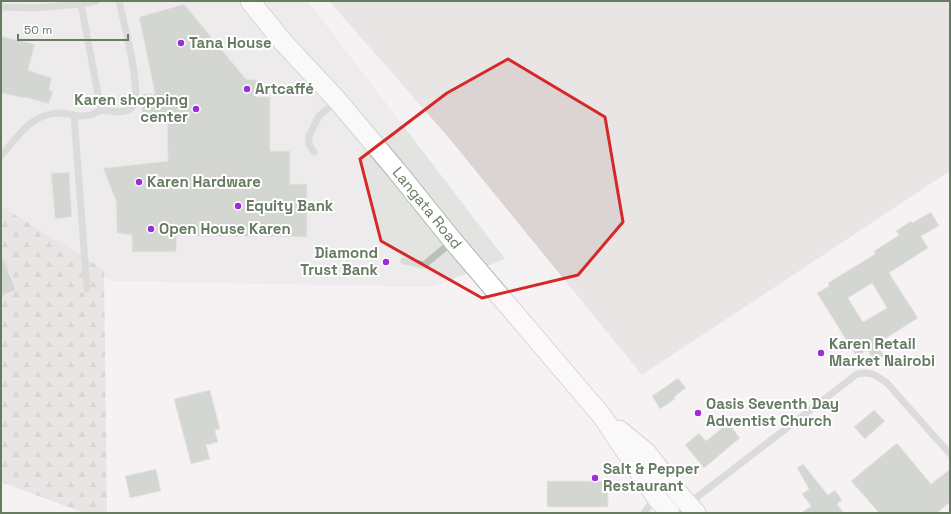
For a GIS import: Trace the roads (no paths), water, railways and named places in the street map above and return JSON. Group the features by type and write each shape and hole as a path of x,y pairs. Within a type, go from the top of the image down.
{"main road":[{"name":"Langata Road","path":"250,1 283,42 337,100 453,241 602,416 656,497 670,513"},
{"name":"Langata Road","path":"602,416 646,452 692,509"}],"lane":[{"path":"1,7 33,8 82,4 96,1"},
{"path":"1,156 29,124 38,117 55,113 89,115 101,110 116,112 127,111 133,107 136,99 134,73 119,1"},
{"path":"82,4 101,110"},
{"path":"314,152 309,144 309,136 319,116 337,100"},
{"path":"74,115 87,289"},
{"path":"404,261 424,265 453,241"},
{"path":"692,509 857,374 866,372 874,374 886,382 950,454"},
{"path":"644,513 656,497"}],"place":[{"name":"Tana House","path":"181,43"},
{"name":"Artcaffé","path":"247,89"},
{"name":"Karen shopping center","path":"196,109"},
{"name":"Karen Hardware","path":"139,182"},
{"name":"Equity Bank","path":"238,206"},
{"name":"Open House Karen","path":"151,229"},
{"name":"Diamond Trust Bank","path":"386,262"},
{"name":"Karen Retail Market Nairobi","path":"821,353"},
{"name":"Oasis Seventh Day Adventist Church","path":"698,413"},
{"name":"Salt & Pepper Restaurant","path":"595,478"}]}
